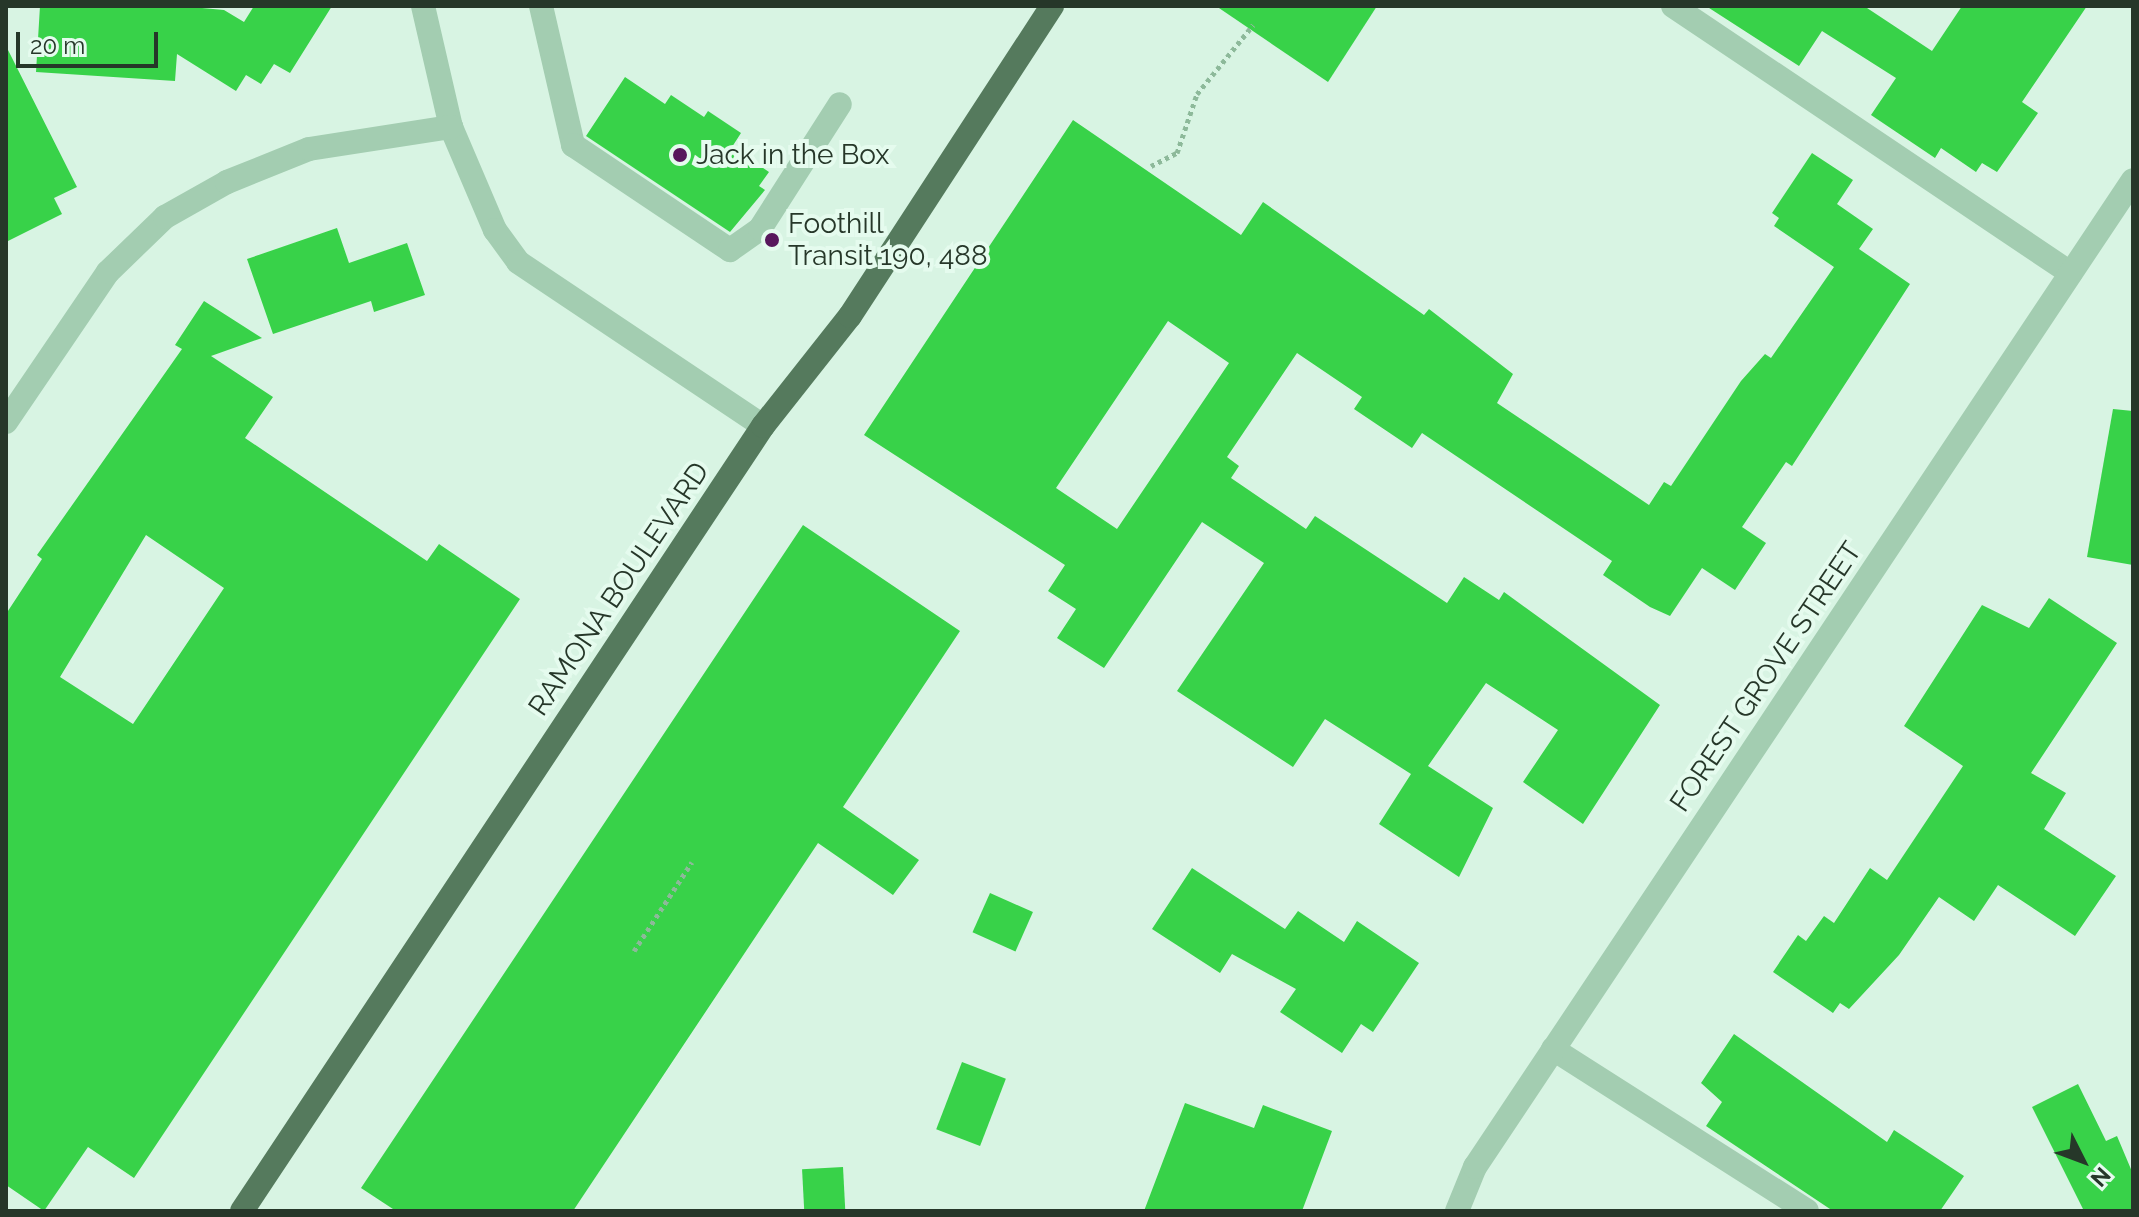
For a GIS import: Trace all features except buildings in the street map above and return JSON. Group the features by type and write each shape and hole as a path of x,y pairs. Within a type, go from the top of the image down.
{"main road":[{"name":"RAMONA BOULEVARD","path":"242,1211 763,426 850,316 1052,6"}],"street":[{"path":"423,6 451,127 495,230 518,262 763,426"},
{"path":"541,6 573,145 730,250 760,229 840,104"},
{"path":"1673,6 2071,273"},
{"path":"6,422 108,272 165,217 227,182 309,149 451,127"},
{"name":"FOREST GROVE STREET","path":"1457,1211 1475,1167 2133,180"},
{"path":"1553,1049 1807,1211"}],"path":[{"path":"1151,166 1177,153 1197,94 1253,25"},
{"path":"634,951 692,862"}],"place":[{"name":"Jack in the Box","path":"680,155"},
{"name":"Foothill Transit 190, 488","path":"772,240"}]}
